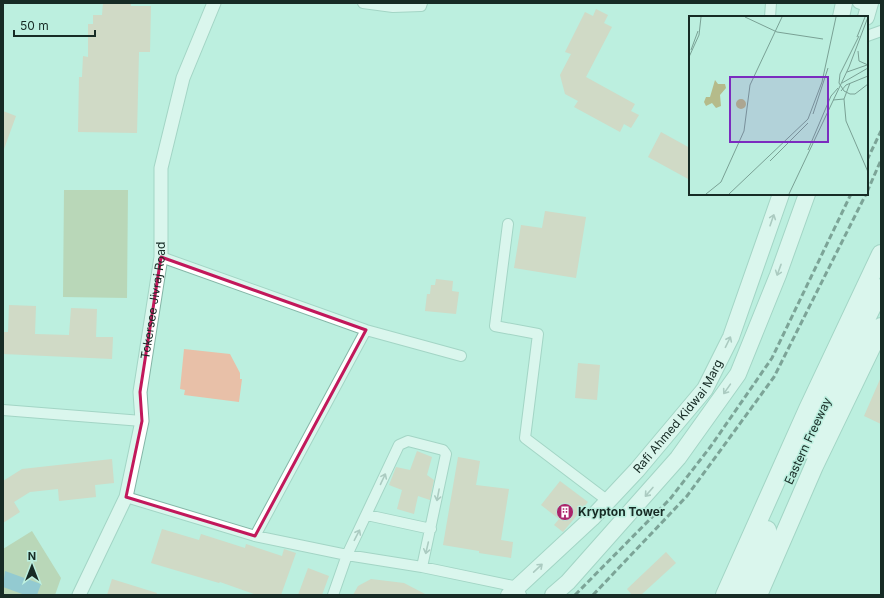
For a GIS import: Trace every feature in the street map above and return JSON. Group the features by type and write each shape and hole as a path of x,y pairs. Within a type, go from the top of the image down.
{"highway":[{"path":"724,595 808,409 881,254"},
{"name":"Eastern Freeway","path":"737,595 798,459 881,288"},
{"name":"Eastern Freeway","path":"758,595 814,466 881,327"},
{"path":"851,390 867,368 881,341"}],"main road":[{"path":"841,16 844,3"},
{"name":"Rafi Ahmed Kidwai Marg","path":"516,592 608,501 637,470 705,389 731,337 781,195"},
{"name":"Rafi Ahmed Kidwai Marg","path":"553,595 568,582 678,458 738,374 778,275 806,195"},
{"path":"661,442 678,458"}],"street":[{"name":"Tokersee Jivraj Road","path":"79,595 126,497 142,421 140,392 161,257 161,168 183,78 214,3"},
{"path":"363,3 393,7 421,6 422,3"},
{"path":"770,16 771,3"},
{"path":"868,36 881,31"},
{"path":"508,224 495,326 538,334 525,438 608,501"},
{"path":"161,257 366,330 461,356"},
{"path":"737,595 829,379 881,270"},
{"path":"754,595 807,475 881,319"},
{"path":"255,536 366,330"},
{"path":"3,410 142,421"},
{"path":"333,595 347,555 399,445 408,441 443,450 446,454 422,567"},
{"path":"126,497 255,536 347,555 422,567 516,592"},
{"path":"367,515 431,530"}],"highlighted area":[{"path":"161,257 366,330 255,536 126,497 142,421 140,392"}],"green space":[{"path":"64,190 128,190 127,298 63,297"},
{"path":"32,531 61,578 55,595 3,595 3,549"}],"water":[{"path":"5,571 41,584 37,595 25,595 3,587"}],"building":[{"path":"103,3 131,3 131,6 151,6 150,52 139,52 137,133 78,132 79,77 82,77 83,56 88,57 88,24 93,24 93,15 102,15"},
{"path":"596,9 608,15 604,23 612,27 586,77 635,104 631,111 639,115 631,128 624,124 620,132 574,107 578,101 565,94 560,75 571,54 565,52 585,12 593,16"},
{"path":"3,111 16,116 4,149 3,149"},
{"path":"661,132 689,147 689,179 648,157"},
{"path":"545,211 586,217 576,278 514,268 521,225 542,228"},
{"path":"436,279 453,281 452,291 459,292 456,314 425,311 427,294 430,294 431,285 435,285"},
{"path":"9,305 36,306 35,334 69,335 71,308 97,309 96,337 113,337 112,359 3,354 3,332 8,332"},
{"path":"184,349 230,354 240,373 240,379 242,379 239,402 184,395 185,390 180,389"},
{"path":"578,363 600,365 597,400 575,398"},
{"path":"881,377 881,424 864,416"},
{"path":"417,451 432,457 427,475 434,480 430,500 418,496 414,514 397,509 402,490 389,485 396,467 410,470"},
{"path":"458,457 480,461 476,485 509,489 501,540 513,542 511,558 443,545"},
{"path":"112,459 114,483 95,485 96,497 59,501 58,489 30,492 14,502 20,512 3,523 3,481 22,469"},
{"name":"Krypton Tower","path":"560,481 588,502 563,532 554,525 559,519 541,505"},
{"path":"162,529 199,540 201,534 245,548 246,544 282,556 284,549 296,553 281,595 257,595 220,582 219,583 151,563"},
{"path":"666,552 676,563 641,595 632,595 627,589"},
{"path":"308,568 329,576 322,595 298,595"},
{"path":"112,579 157,593 156,595 107,595"},
{"path":"371,579 404,583 427,595 353,595 358,586"}],"railway":[{"path":"868,158 881,131"},
{"path":"868,190 881,160"},
{"path":"575,595 670,499 711,446 772,358 851,195"},
{"path":"593,595 687,496 774,377 865,195"}],"place":[{"name":"Krypton Tower","path":"565,512"}]}
